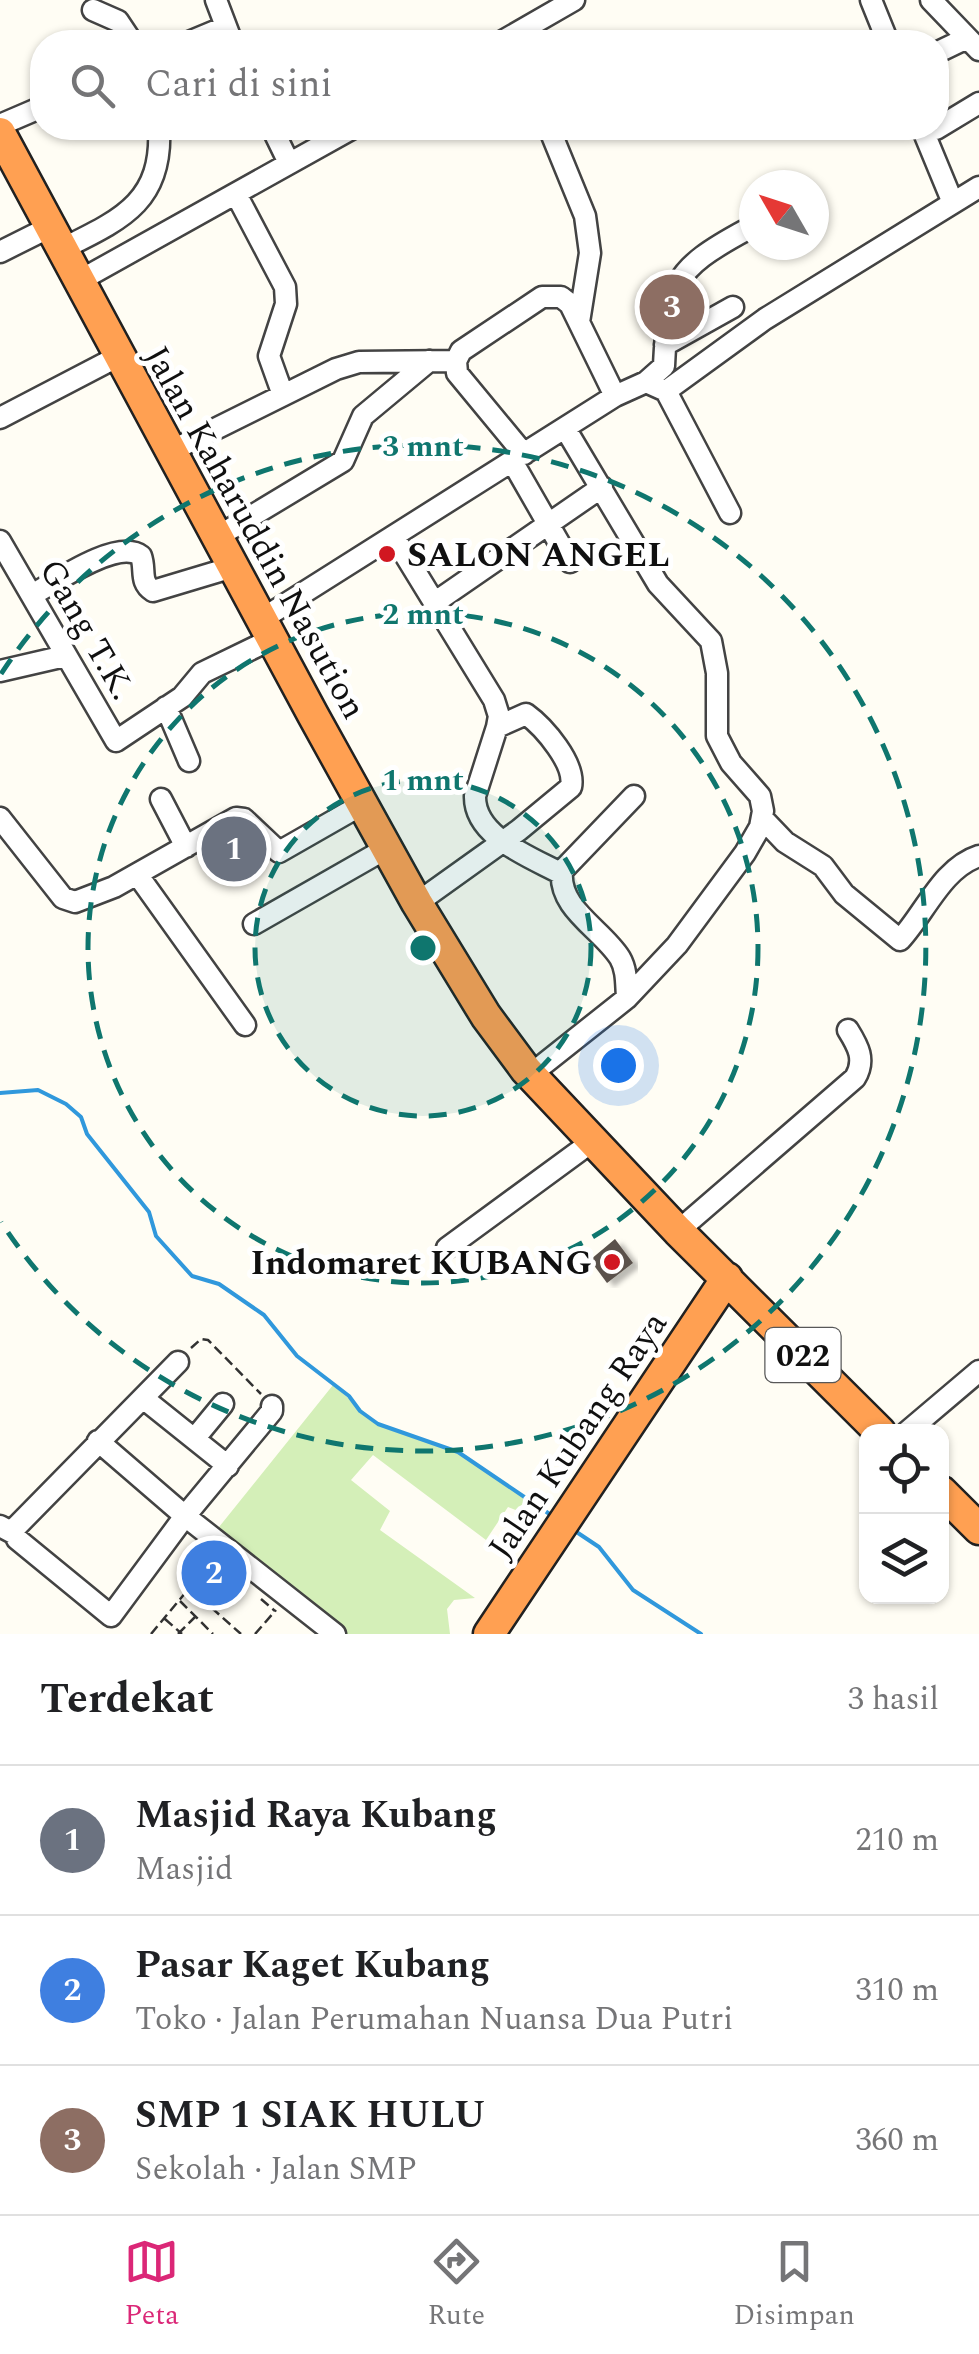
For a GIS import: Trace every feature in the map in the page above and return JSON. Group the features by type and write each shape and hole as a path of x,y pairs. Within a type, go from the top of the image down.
{"highway":[{"name":"Jalan Kaharuddin Nasution","path":"0,133 77,282 416,903 486,1016 530,1075 727,1278"},
{"name":"022","path":"727,1278 872,1424"},
{"name":"Jalan Kubang Raya","path":"489,1634 727,1278"},
{"path":"949,1499 979,1529"}],"street":[{"path":"216,0 226,30"},
{"path":"526,30 574,0"},
{"path":"871,0 883,30"},
{"path":"931,0 973,44"},
{"path":"92,10 118,21 124,30"},
{"path":"949,118 979,103"},
{"path":"0,125 30,111"},
{"path":"0,252 109,226 144,194 157,172 159,140"},
{"path":"278,140 289,163"},
{"path":"77,282 330,140"},
{"path":"554,140 585,216 590,253 579,322"},
{"path":"933,140 953,203"},
{"path":"666,391 766,319 979,187"},
{"path":"236,194 285,288 286,304 269,356 283,395"},
{"path":"730,513 666,391 646,382 664,366 671,294 682,274 707,251 739,234"},
{"path":"570,562 518,458 457,373 456,362 461,351 542,296 561,297 570,304 615,396"},
{"path":"665,345 733,307"},
{"path":"0,418 118,356"},
{"path":"217,537 344,461 363,416 430,361"},
{"path":"171,452 336,368 358,362 456,362"},
{"name":"Gang T.K.","path":"0,541 116,741 182,697 202,673 394,537 615,396 646,382"},
{"path":"565,428 658,584 711,641 718,674 717,736 727,758 760,796 763,815 785,842 823,866 844,894 900,940 950,874 960,864 979,856"},
{"path":"434,602 602,488"},
{"path":"394,537 494,700 499,716 480,774 475,808 481,821 503,841 562,874"},
{"path":"32,594 98,558 124,550 134,550 141,556 142,577 152,591 233,567"},
{"path":"0,671 65,656"},
{"path":"166,707 189,761"},
{"path":"416,903 571,788 573,779 542,728 526,714 497,727"},
{"path":"562,874 634,796"},
{"path":"162,799 186,847"},
{"path":"0,818 63,898 75,902 114,887 240,818 279,852 363,804"},
{"path":"530,1075 627,998 694,924 745,853 763,815"},
{"path":"254,924 387,848"},
{"path":"138,874 244,1026"},
{"path":"562,874 566,897 621,960 627,998"},
{"path":"678,1231 854,1078 861,1063 860,1054 848,1030"},
{"path":"447,1248 594,1141"},
{"path":"178,1362 26,1517 7,1530 110,1616 185,1516 272,1411 272,1406"},
{"path":"916,1424 979,1371"},
{"path":"143,1398 228,1466"},
{"path":"194,1438 223,1404"},
{"path":"98,1441 185,1516 335,1634"}],"path":[{"path":"178,1362 200,1338 208,1340 272,1406"},
{"path":"151,1634 206,1568 214,1566 231,1574 205,1602 240,1634"},
{"path":"255,1634 275,1611 261,1599"},
{"path":"179,1600 213,1634"},
{"path":"164,1618 180,1633 196,1616"}],"green space":[{"path":"333,1385 378,1424 458,1452 526,1498 518,1511 508,1507 486,1540 373,1455 351,1480 390,1511 380,1530 475,1598 454,1600 447,1609 450,1634 344,1634 215,1532"}],"building":[{"name":"Indomaret KUBANG","path":"615,1239 633,1263 607,1283 590,1260"}],"waterway":[{"path":"0,1093 38,1090 66,1104 81,1117 87,1134 149,1212 156,1236 192,1276 219,1284 264,1315 297,1356 349,1396 360,1411 378,1424 458,1452 551,1515"},
{"path":"572,1529 599,1547 633,1590 701,1634"}],"place":[{"name":"SMP 1 SIAK HULU","path":"672,307"},
{"name":"SALON ANGEL","path":"387,554"},
{"name":"Masjid Raya Kubang","path":"234,849"},
{"name":"Indomaret KUBANG","path":"612,1262"},
{"name":"Pasar Kaget Kubang","path":"214,1573"}]}
